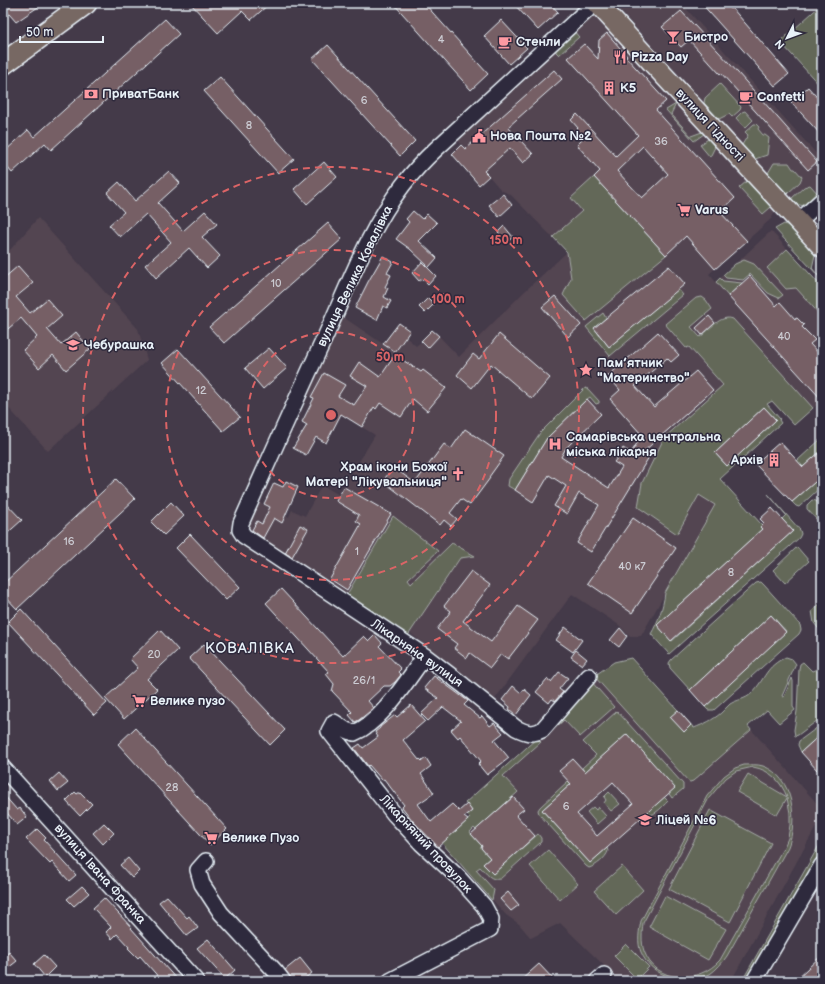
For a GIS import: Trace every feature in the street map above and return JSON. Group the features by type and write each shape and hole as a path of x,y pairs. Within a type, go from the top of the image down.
{"highway":[{"path":"3,64 86,3"}],"main road":[{"name":"вулиця Гідності","path":"596,3 822,247"}],"street":[{"name":"вулиця Велика Ковалівка","path":"241,523 349,283 374,232 392,201 411,175 436,149 596,3"},
{"path":"799,221 822,200"},
{"name":"Лікарняна вулиця","path":"241,523 240,530 244,536 425,656 516,728 526,733 535,733 542,730 589,676"},
{"name":"Лікарняний провулок","path":"390,981 490,929 491,919 484,906 458,877 395,815 329,731 334,722 346,730 354,733 363,729 376,718 396,696 425,656"},
{"name":"вулиця Івана Франка","path":"3,768 196,981"},
{"path":"206,861 198,870 202,884 221,913 283,981"},
{"path":"755,981 822,865"}],"shaded area":[{"path":"613,3 681,3 822,160 822,194 796,204"},
{"name":"Самарівська центральна міська лікарня","path":"592,16 597,18 774,212 772,218 709,274 716,282 771,231 822,287 822,400 794,425 771,401 686,458 720,496 641,636 630,637 619,625 572,594 495,699 410,633 407,637 271,545 246,530 256,501 289,517 292,510 305,516 322,485 339,495 375,435 305,393 340,315 383,344 399,323 410,331 406,337 416,346 421,342 428,348 439,336 459,357 525,291 567,252 511,195 501,190 455,137"},
{"path":"822,208 822,232 817,227 816,218 818,211"},
{"name":"Чебурашка","path":"38,218 138,329 147,360 48,451 3,402 3,258"},
{"name":"Ліцей №6","path":"631,658 693,728 722,721 748,726 822,809 822,822 817,825 731,981 620,981 560,923 531,938 519,924 506,915 442,843 470,818 467,815 472,811 465,803 540,736 592,679 614,662"}],"green space":[{"path":"822,4 822,88 783,45 782,42 783,39"},
{"path":"573,30 579,37 559,55 555,48"},
{"path":"720,84 741,107 740,110 732,117 729,114 719,119 704,103 705,98"},
{"path":"676,104 671,114 691,136 702,132 704,134 694,141 666,110"},
{"path":"745,111 753,120 745,128 736,118"},
{"path":"754,124 759,127 758,129 763,135 769,138 767,155 755,159 742,145 748,135 745,132"},
{"path":"708,139 715,147 710,157 700,145"},
{"path":"774,163 789,163 802,177 800,182 787,194 768,173"},
{"path":"594,177 666,255 586,321 563,295 571,278 567,252 553,237 582,211 571,198"},
{"path":"747,181 771,207 763,214 739,188"},
{"path":"810,185 820,196 804,206 796,204 791,199 804,187"},
{"path":"784,224 789,226 815,255 812,268 822,280 775,229"},
{"path":"787,249 822,287 822,317 796,288 786,289 767,268"},
{"path":"744,260 754,264 783,295 779,298 768,293 750,274 743,280 726,278 723,275 735,264"},
{"path":"720,278 723,281 742,283 728,296 716,282"},
{"path":"678,289 683,295 610,356 586,327 603,313 606,318 594,328 609,347"},
{"path":"702,297 712,309 691,327 700,337 719,321 728,318 733,319 813,408 794,425 772,401 767,404 780,419 779,420 781,423 720,479 762,525 760,527 762,529 657,625 672,641 793,531 782,519 786,515 768,494 800,530 801,534 799,538 669,654 651,634 660,615 665,593 715,505 699,495 677,534 638,507 642,483 664,438 723,385 689,347 686,348 665,324 696,298","holes":["764,407 776,420 727,466 715,453"]},
{"path":"585,388 588,389 599,401 599,403 596,404 590,397 587,399 547,438 515,490 508,486 509,479 540,433"},
{"path":"822,438 822,450 779,488 774,482"},
{"path":"822,476 822,486 799,507 792,502"},
{"path":"812,500 816,501 822,507 822,517 818,521 807,509 807,505"},
{"path":"393,516 438,551 408,579 411,583 452,543 475,556 460,558 407,637 346,596"},
{"path":"797,547 809,561 785,583 773,570"},
{"path":"761,582 800,625 801,630 799,634 714,710 708,710 705,707 786,631 771,615 690,690 670,668 669,663 756,583"},
{"path":"822,602 822,633 814,623 812,611"},
{"path":"786,657 792,659 796,664 782,696 784,697 792,678 793,707 795,710 779,723 767,710 748,726 751,730 690,782 594,676 614,662 631,658 694,728 715,718 730,704 752,693 770,669"},
{"path":"803,662 812,671 822,667 822,717 795,736 794,730 797,711 799,669 800,664"},
{"path":"590,680 614,707 580,737 564,720 543,739 540,736"},
{"path":"617,711 683,784 683,789 672,798 627,734 585,772 582,768 596,755 583,742"},
{"path":"822,724 822,733 801,752 798,745 799,741"},
{"path":"537,738 541,742 503,776 518,792 476,830 474,828 470,832 479,843 483,845 481,848 490,858 483,864 493,874 538,834 541,838 541,842 500,879 491,878 480,867 476,870 494,890 492,900 442,843 470,818 467,815 472,811 465,803"},
{"path":"744,765 761,765 773,772 781,780 791,801 793,813 793,825 788,847 727,956 719,966 710,974 700,977 680,979 670,977 653,968 646,961 641,952 639,933 641,921 707,796 724,776 735,768","holes":["753,767 759,768 770,774 778,781 787,797 748,774 737,792 777,815 787,798 790,813 790,825 788,838 785,845 720,960 711,968 701,973 679,977 668,975 658,970 650,962 644,951 642,941 643,923 709,798 726,778 736,771"]},
{"path":"568,781 571,784 542,810 590,863 607,848 607,854 603,859 598,864 589,868 539,814 538,810"},
{"path":"609,792 620,804 611,811 604,803 606,800 604,797"},
{"path":"664,797 668,801 660,809 654,814 643,816"},
{"path":"593,807 596,810 598,807 606,816 597,824 587,812"},
{"path":"710,810 771,843 730,922 669,889"},
{"path":"822,840 822,851 803,887 748,981 742,981"},
{"path":"548,850 578,884 560,900 530,866"},
{"path":"622,866 643,890 616,915 594,891"},
{"path":"665,896 726,929 708,960 649,927"},
{"path":"626,944 649,967 637,979 614,956"}],"building":[{"path":"3,3 44,3 16,22 3,7"},
{"path":"190,3 270,3 251,20 242,11 218,33"},
{"path":"393,3 424,3 488,74 471,90"},
{"path":"513,3 550,3 558,12 538,30"},
{"path":"701,3 725,3 731,9 732,8 789,74 775,86"},
{"path":"681,11 817,162 808,170 721,73 720,74 689,40 681,47 662,27"},
{"path":"165,19 179,34 51,150 45,143 12,173 3,162 3,153 28,130 34,137"},
{"name":"Стенли","path":"501,20 527,48 509,64 484,36"},
{"path":"607,33 627,56 626,57 666,101 656,110 735,198 720,212 747,241 715,269 686,236 666,255 594,177 600,171 577,145 582,140 575,131 578,128 571,120 577,114 616,156 638,135 568,58 584,44 598,59 599,40","holes":["643,146 668,174 642,198 617,171"]},
{"path":"328,45 415,141 400,156 312,59"},
{"path":"554,70 562,79 508,127 533,154 523,163 510,148 484,171 489,176 479,185 452,154 461,145 465,149"},
{"path":"220,77 294,159 278,173 204,91"},
{"path":"808,87 822,103 822,136 791,102"},
{"path":"324,162 337,177 307,204 294,189"},
{"path":"169,171 180,183 158,203 183,231 205,211 217,224 202,237 220,256 207,268 189,248 156,278 145,265 171,242 146,214 120,237 109,225 124,212 107,193 119,182 135,201"},
{"path":"503,194 512,205 499,217 489,205"},
{"path":"413,211 422,219 427,214 437,223 419,241 437,258 429,267 410,249 396,239 409,222 406,219"},
{"path":"328,223 342,239 224,343 209,327"},
{"path":"504,226 513,237 507,242 498,232"},
{"path":"383,256 393,262 387,273 391,275 385,287 388,288 384,297 391,301 387,308 383,306 377,320 355,308"},
{"path":"422,262 436,276 428,285 422,279 419,281 412,273"},
{"path":"18,266 33,283 16,297 30,313 47,299 62,316 47,329 61,345 76,332 90,349 66,370 53,355 39,368 23,350 37,337 21,318 3,333 3,279"},
{"path":"669,266 685,284 609,347 594,328"},
{"path":"750,276 776,306 780,302 795,319 797,318 804,325 802,327 815,340 810,344 822,357 822,400 728,296"},
{"path":"555,296 581,325 568,337 542,307"},
{"path":"428,298 434,304 425,313 419,307"},
{"path":"709,316 715,323 702,335 696,328"},
{"path":"399,323 410,331 395,352 383,344"},
{"path":"432,330 439,336 428,348 421,341"},
{"path":"658,332 679,355 671,362 667,358 635,386 654,407 696,371 713,390 643,452 649,457 591,552 577,543 599,505 579,493 567,514 554,506 566,486 549,475 533,502 515,490 547,438 587,399 601,414 566,448 561,457 609,488 622,467 614,462 623,448 631,453 642,435 610,399 620,390 608,376"},
{"path":"499,334 550,378 532,399 491,364 472,388 457,375 473,354 479,359"},
{"path":"269,348 287,368 263,389 245,368"},
{"path":"178,349 240,417 223,431 162,363"},
{"path":"395,355 421,372 423,370 446,388 427,411 413,399 401,417 380,403 376,409 374,407 362,427 341,414 326,443 316,437 306,455 293,448 307,425 302,422 314,398 311,397 324,373 345,385 338,396 354,405 367,386 350,376 359,362 380,377"},
{"path":"764,407 776,420 727,466 715,453"},
{"path":"465,429 504,456 470,505 461,499 450,513 457,519 451,526 444,520 440,525 383,481 393,467 415,483 444,444 451,449"},
{"path":"780,442 803,467 822,450 822,476 792,502 755,464"},
{"path":"116,479 135,499 17,609 3,594 3,584"},
{"path":"286,481 298,487 282,523 274,518 263,538 252,530 257,521 262,524 270,507 264,504 274,483 283,487"},
{"path":"344,487 391,514 347,590 330,579 361,524 356,521 359,515 336,501"},
{"path":"3,500 22,520 3,537"},
{"path":"171,502 184,516 164,535 151,522"},
{"path":"772,508 793,531 671,641 657,625 762,529 760,527 764,523 760,519"},
{"path":"633,518 676,548 632,613 588,583"},
{"path":"300,525 308,529 292,557 285,553"},
{"path":"190,534 240,587 226,600 176,548"},
{"path":"471,571 490,585 463,621 491,642 518,606 538,620 508,659 501,654 490,668 470,653 467,658 454,648 457,644 437,629 451,611 444,606"},
{"path":"281,589 343,656 364,636 369,641 375,635 382,643 379,646 401,669 398,672 401,675 395,682 390,686 384,686 368,701 374,708 359,720 355,722 349,715 352,712 332,691 334,684 326,674 329,672 266,603"},
{"path":"21,609 107,703 94,715 8,622"},
{"path":"771,615 786,632 705,707 690,690"},
{"path":"565,627 582,640 573,652 556,640"},
{"path":"620,628 627,636 619,647 610,640"},
{"path":"160,630 178,650 147,679 157,689 124,719 105,698 138,668 130,659"},
{"path":"204,644 285,730 270,745 189,658"},
{"path":"576,650 587,659 582,665 571,657"},
{"path":"559,672 568,678 559,689 563,692 555,701 552,699 549,703 536,692 547,679 551,682"},
{"path":"434,676 468,701 464,705 480,718 482,716 490,726 494,723 503,733 494,740 509,758 487,775 478,764 481,761 460,736 458,738 451,730 461,721 443,707 428,721 421,714 438,698 424,688"},
{"path":"513,686 521,693 524,689 531,695 516,715 502,700"},
{"path":"411,705 425,721 403,740 419,760 420,759 422,761 426,758 431,766 421,774 434,793 418,804 431,822 452,804 459,811 467,804 472,811 464,817 468,820 438,847 413,821 402,807 404,805 384,779 382,780 369,765 368,766 354,748 360,744 363,748 378,737 375,732 380,727 395,715 397,717"},
{"path":"678,710 691,725 684,732 670,717"},
{"path":"135,728 227,829 210,845 118,744"},
{"path":"822,733 822,765 817,770 801,752"},
{"path":"627,734 675,788 590,863 542,810 571,784 559,771 573,759 585,772","holes":["613,782 633,804 597,836 577,814"]},
{"path":"59,773 68,783 58,791 50,781"},
{"path":"75,792 77,794 80,792 92,804 80,816 66,801"},
{"path":"3,794 17,810 20,808 27,817 17,825 3,808"},
{"path":"513,797 524,809 516,815 535,836 493,874 483,864 490,858 471,834"},
{"path":"104,823 114,833 103,844 93,833"},
{"path":"37,829 46,838 44,840 76,875 69,881 52,862 50,864 26,839"},
{"path":"128,858 139,871 132,878 120,865"},
{"path":"82,886 89,893 74,906 67,899"},
{"path":"508,892 519,905 511,911 500,899"},
{"path":"167,896 187,918 189,916 198,928 187,936 159,902"},
{"path":"104,898 178,981 162,981 140,956 138,958 128,948 129,947 117,934 112,939 106,932 111,927 93,908"},
{"path":"208,939 235,970 225,979 197,948"},
{"path":"9,952 17,961 3,972 3,957"},
{"path":"44,955 55,967 45,977 34,964"},
{"path":"822,955 822,981 794,981"},
{"path":"300,958 312,973 301,981 293,981 285,970"},
{"path":"539,964 555,981 520,981"}],"place":[{"name":"Бистро","path":"673,37"},
{"name":"Стенли","path":"505,42"},
{"name":"Pizza Day","path":"620,57"},
{"name":"К5","path":"609,88"},
{"name":"ПриватБанк","path":"91,94"},
{"name":"Confetti","path":"746,97"},
{"name":"Нова Пошта №2","path":"479,136"},
{"name":"Varus","path":"684,210"},
{"name":"Чебурашка","path":"73,345"},
{"name":"Пам’ятник \"Материнство\"","path":"586,370"},
{"name":"Самарівська центральна міська лікарня","path":"555,444"},
{"name":"Архів","path":"774,460"},
{"name":"Храм ікони Божої Матері \"Лікувальниця\"","path":"458,474"},
{"name":"Велике пузо","path":"139,701"},
{"name":"Ліцей №6","path":"645,820"},
{"name":"Велике Пузо","path":"211,838"}],"district":[{"name":"КОВАЛІВКА","path":"250,648"}]}
